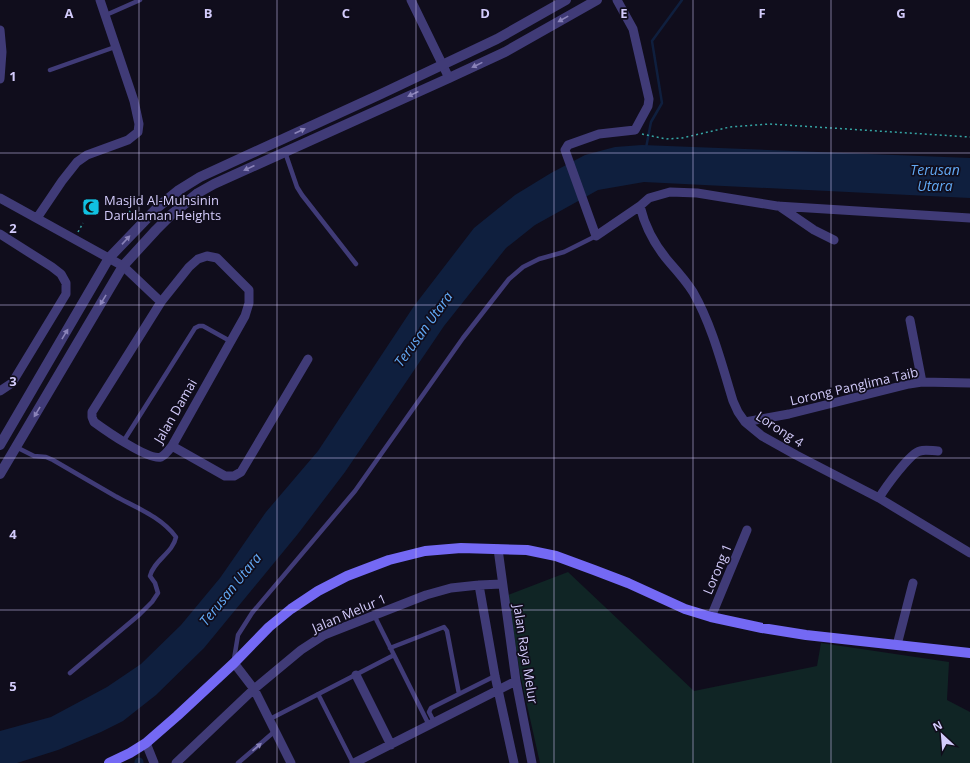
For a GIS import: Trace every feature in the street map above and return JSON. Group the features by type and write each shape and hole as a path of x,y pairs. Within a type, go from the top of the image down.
{"main road":[{"path":"115,762 146,743 234,663 269,627 291,609 318,591 347,576 389,560 425,551 461,548 527,550 556,556 628,583 685,609 711,617 762,628 897,645 970,652"}],"street":[{"path":"37,218 77,162 87,155 128,140 138,132 139,124 134,102 100,0"},
{"path":"411,0 449,78"},
{"path":"0,445 109,258 158,207 179,190 200,177 497,39 566,0"},
{"path":"1,472 4,459 16,447 123,266 172,214 198,193 214,184 505,52 598,0"},
{"path":"617,0 633,29 650,99 648,106 635,130 600,134 584,138 568,145 566,150 595,233 640,206 649,198 670,192 697,193 778,206 970,218"},
{"path":"0,30 2,52 0,79"},
{"path":"0,198 123,266 161,302"},
{"name":"Lorong 4","path":"640,206 647,227 659,248 669,262 684,278 703,310 733,401 745,422 762,436 880,498 970,553"},
{"path":"778,206 814,230 834,240"},
{"path":"0,234 47,263 61,274 66,283 66,294 12,383 0,392"},
{"name":"Jalan Damai","path":"207,256 217,258 249,290 249,303 245,316 172,446 165,454 154,458 124,442 94,422 92,412 161,302 189,267 198,260 207,256"},
{"path":"910,320 922,382"},
{"path":"172,446 225,476 234,476 241,472 308,359"},
{"name":"Lorong Panglima Taib","path":"745,422 790,414 909,384 922,382 970,383"},
{"path":"0,431 10,426"},
{"path":"880,498 890,481 913,455 919,451 938,452"},
{"name":"Lorong 1","path":"711,617 747,530"},
{"name":"Jalan Raya Melur","path":"498,549 516,681 532,763"},
{"path":"897,645 913,583"},
{"path":"479,584 495,676 514,763"},
{"name":"Jalan Melur 1","path":"176,763 254,689 301,650 324,635 426,595 451,588 479,584 502,584"},
{"path":"234,663 254,689 291,763"},
{"path":"356,675 391,745"},
{"path":"353,763 516,681"},
{"path":"146,743 154,763"}],"lane":[{"path":"106,16 140,0"},
{"path":"50,70 115,47"},
{"path":"285,152 297,186 302,195 356,264"},
{"path":"234,663 238,635 252,613 355,491 463,338 509,279 523,268 539,259 564,252 595,233"},
{"path":"124,442 195,328 203,326 230,341"},
{"path":"16,447 34,456 46,457 53,460 148,513 169,528 176,537 175,544 152,570 150,576 155,583 158,593 152,602 70,673"},
{"path":"374,615 390,648 432,723"},
{"path":"390,648 444,627 447,631 459,694"},
{"path":"270,719 394,655"},
{"path":"432,723 429,712 430,710 495,676"},
{"path":"318,694 353,763"},
{"path":"238,763 275,731"}],"path":[{"path":"645,136 666,139 682,138 730,127 770,124 970,137"},
{"path":"80,228 83,223"}],"green space":[{"path":"568,572 694,691 817,666 821,643 949,662 947,700 970,712 970,763 540,763 520,674 508,595"}],"water":[{"name":"Terusan Utara","path":"642,145 970,158 970,198 644,182 598,190 535,225 506,248 444,326 345,472 297,535 204,648 156,695 123,721 58,750 17,763 0,763 0,731 51,717 107,687 141,664 181,625 220,578 266,512 318,451 414,306 474,228 515,195 551,173 585,155 615,147"}],"waterway":[{"path":"646,148 651,122 662,103 652,41 682,0"}],"place":[{"name":"Masjid Al-Muhsinin Darulaman Heights","path":"91,207"}]}
